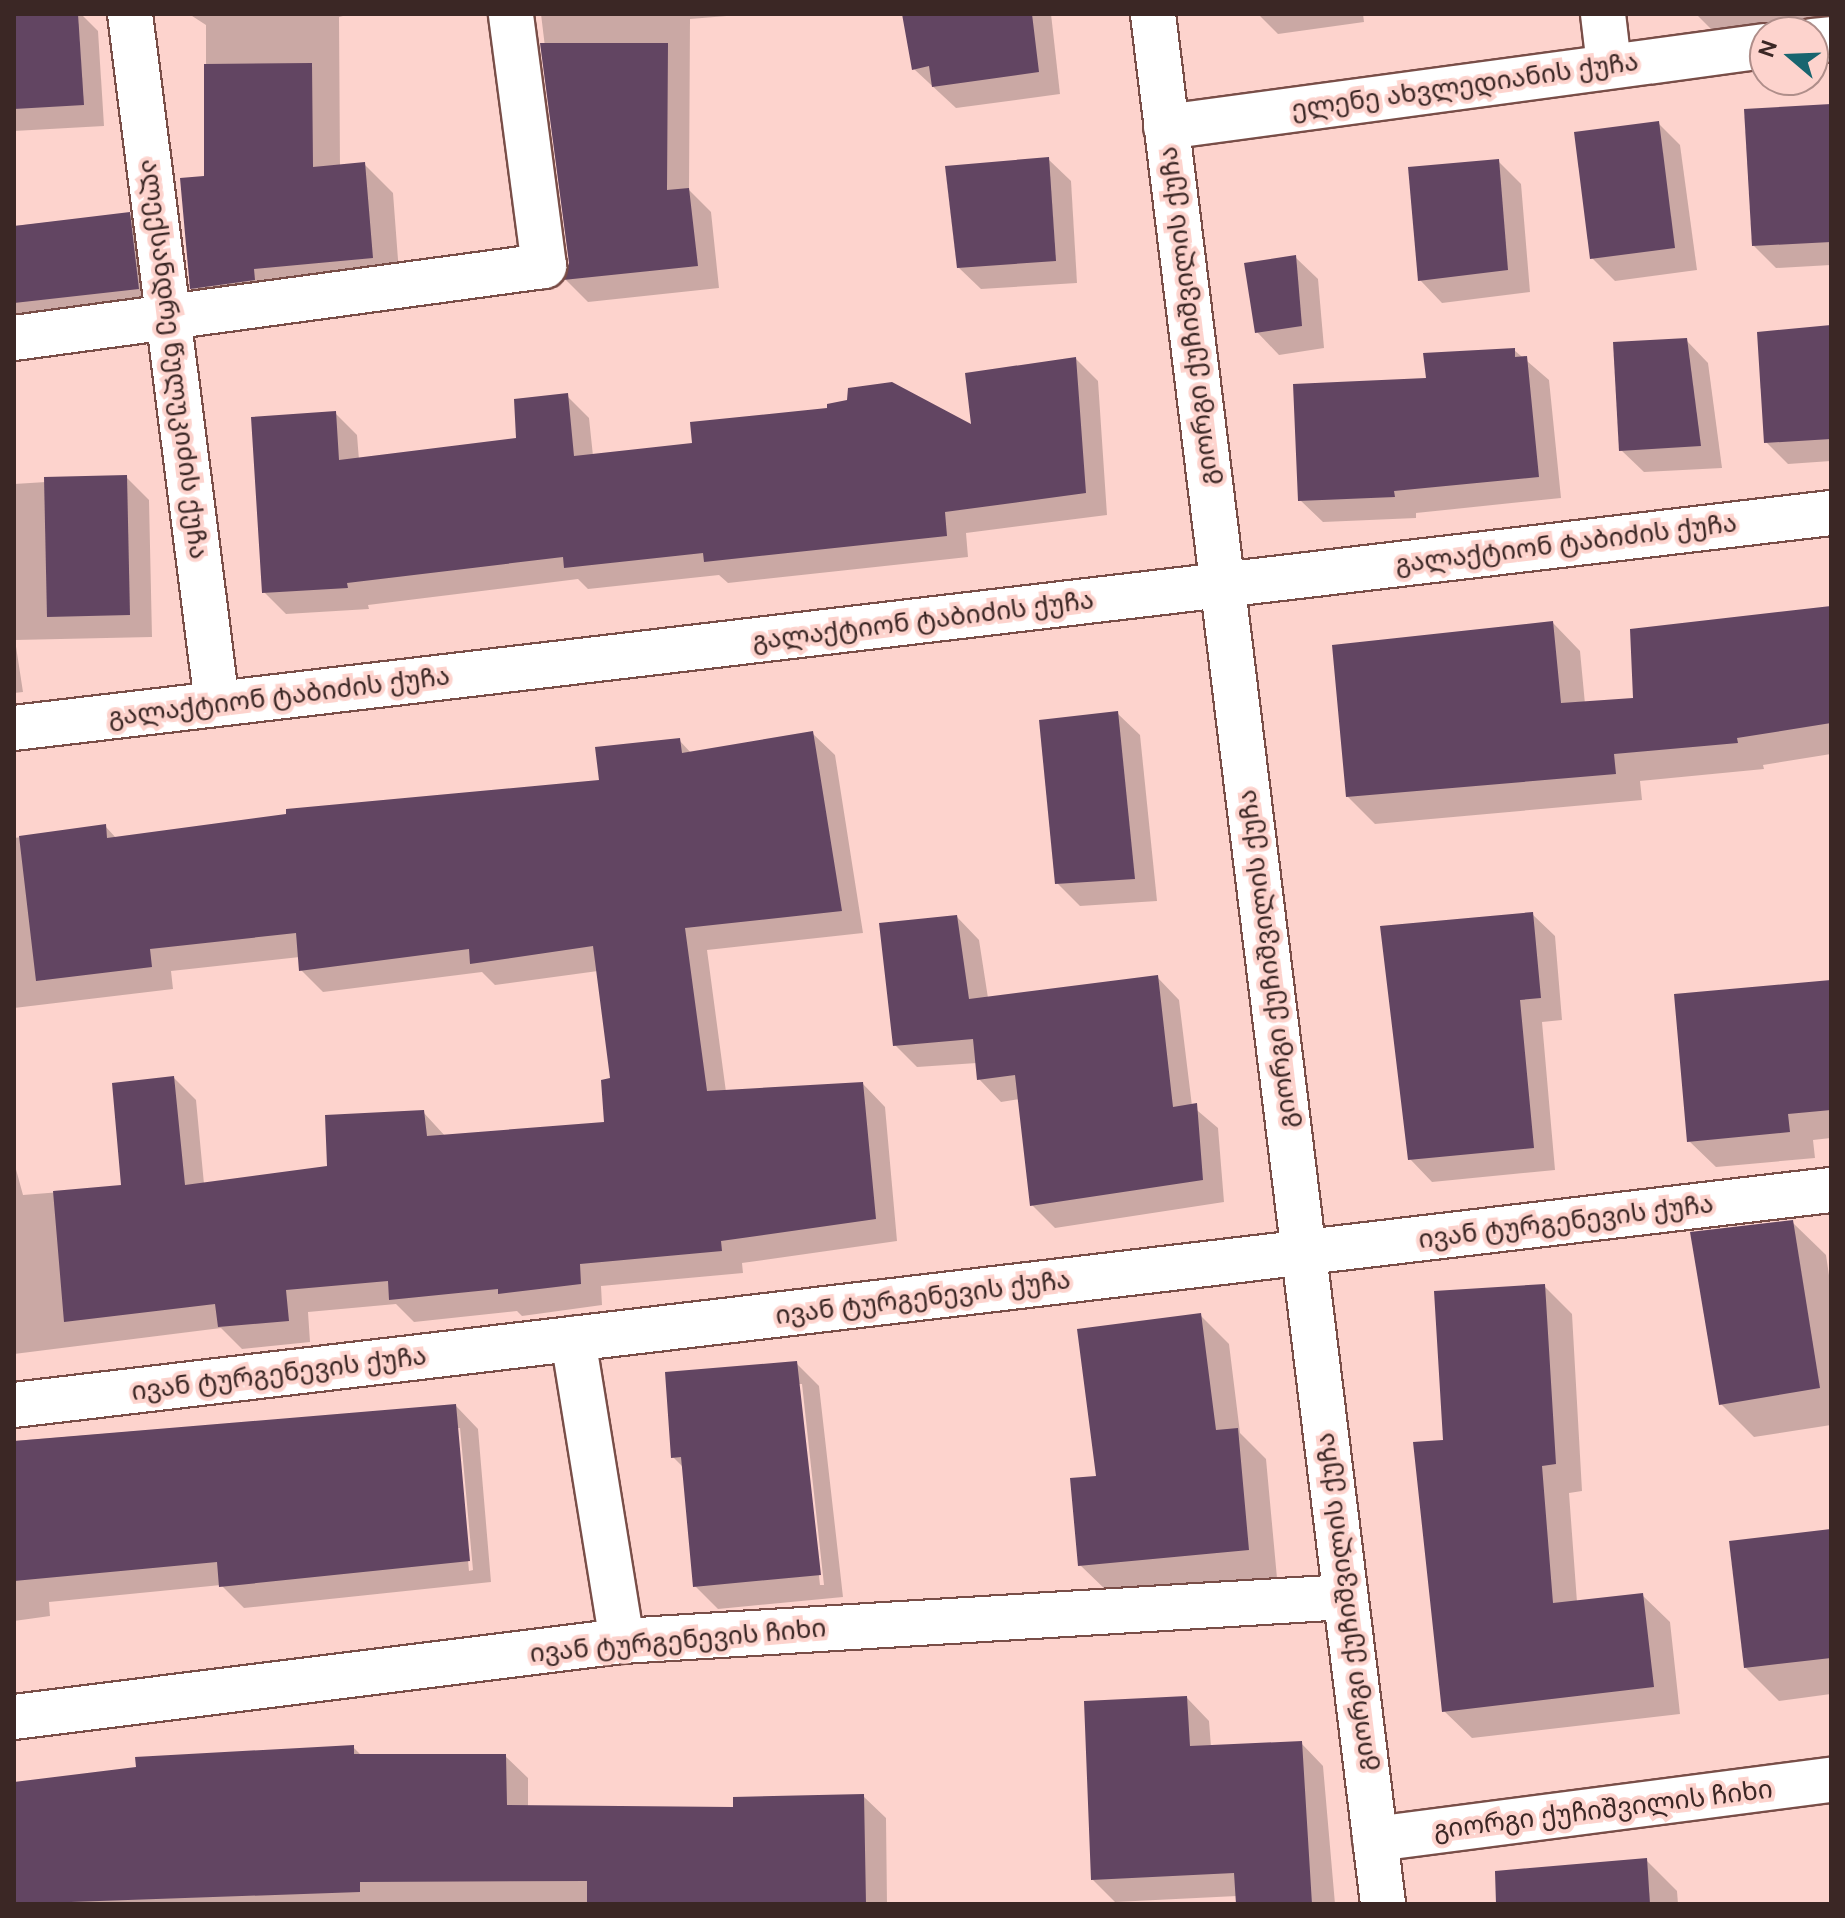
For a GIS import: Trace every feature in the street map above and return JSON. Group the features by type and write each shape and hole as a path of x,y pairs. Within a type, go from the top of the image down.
{"street":[{"name":"ალექსანდრე წულუკიძის ქუჩა","path":"130,14 217,704"},
{"path":"14,338 544,266 511,14"},
{"name":"გიორგი ქუჩიშვილის ქუჩა","path":"1153,14 1383,1904"},
{"path":"1603,14 1609,65"},
{"name":"ელენე ახვლედიანის ქუჩა","path":"1166,127 1749,48"},
{"name":"გალაქტიონ ტაბიძის ქუჩა","path":"14,728 1831,513"},
{"name":"ივან ტურგენევის ქუჩა","path":"14,1405 1831,1190"},
{"path":"573,1339 622,1641"},
{"name":"ივან ტურგენევის ჩიხი","path":"14,1717 622,1641 1345,1597"},
{"name":"გიორგი ქუჩიშვილის ჩიხი","path":"1375,1839 1831,1780"}],"building":[{"path":"14,14 78,14 84,105 14,109"},
{"path":"902,14 1032,14 1039,72 932,87 929,66 912,70"},
{"path":"540,43 668,43 667,190 689,188 698,266 563,280 569,263"},
{"path":"312,63 313,167 365,162 373,258 254,269 255,280 190,289 180,178 204,176 204,64"},
{"path":"1831,104 1831,242 1752,246 1744,109"},
{"path":"1659,121 1675,248 1590,259 1574,132"},
{"path":"1049,157 1056,261 957,268 945,166"},
{"path":"1499,159 1508,270 1418,281 1408,167"},
{"path":"130,212 139,289 14,303 14,226"},
{"path":"1296,255 1302,326 1255,333 1244,263"},
{"path":"1831,325 1831,439 1764,443 1757,332"},
{"path":"1687,338 1701,446 1619,451 1613,342"},
{"path":"1515,348 1515,357 1527,356 1539,477 1394,491 1395,497 1298,501 1293,384 1426,378 1423,353"},
{"path":"1076,357 1086,493 945,512 947,536 704,562 703,553 564,568 563,557 347,583 348,588 262,593 251,417 336,411 339,460 516,438 514,399 568,393 574,456 692,443 690,422 827,408 827,404 847,400 848,388 892,382 971,424 965,373"},
{"path":"127,475 130,615 47,617 44,477"},
{"path":"1831,606 1831,723 1737,738 1738,743 1614,754 1616,774 1346,797 1332,645 1553,621 1561,703 1633,698 1630,629"},
{"path":"1118,711 1135,879 1055,884 1039,720"},
{"path":"813,731 842,911 685,928 707,1091 863,1082 876,1219 721,1241 722,1251 580,1264 581,1284 498,1294 498,1289 389,1300 388,1281 286,1290 289,1321 218,1327 215,1304 64,1322 53,1191 121,1185 112,1083 174,1076 185,1185 327,1166 325,1115 424,1110 427,1136 604,1122 601,1080 610,1078 593,946 470,964 469,949 299,971 296,933 150,949 152,967 36,981 19,836 106,824 107,838 286,814 286,809 599,780 595,747 680,738 682,753"},
{"path":"1533,912 1541,998 1520,1000 1534,1148 1408,1160 1380,926"},
{"path":"957,915 969,999 1158,975 1173,1107 1197,1103 1203,1180 1030,1206 1015,1075 977,1080 973,1039 893,1046 879,923"},
{"path":"1831,980 1831,1110 1788,1114 1790,1132 1687,1142 1674,994"},
{"path":"1793,1220 1820,1388 1719,1405 1690,1232"},
{"path":"1545,1284 1556,1464 1542,1466 1553,1603 1643,1593 1654,1687 1442,1712 1413,1442 1443,1440 1434,1291"},
{"path":"1201,1313 1216,1430 1238,1428 1249,1550 1078,1566 1070,1478 1096,1476 1077,1329"},
{"path":"797,1361 821,1575 693,1587 681,1457 671,1458 665,1372"},
{"path":"456,1404 470,1561 219,1587 217,1562 14,1581 14,1441"},
{"path":"1831,1529 1831,1658 1744,1668 1729,1541"},
{"path":"1187,1696 1190,1746 1302,1741 1312,1904 1236,1904 1234,1873 1091,1880 1084,1701"},
{"path":"354,1745 354,1754 506,1754 507,1805 733,1807 733,1797 864,1794 866,1904 587,1904 587,1881 360,1882 360,1892 14,1904 14,1782 136,1767 135,1757"},
{"path":"1647,1858 1650,1904 1496,1904 1495,1871"}]}
